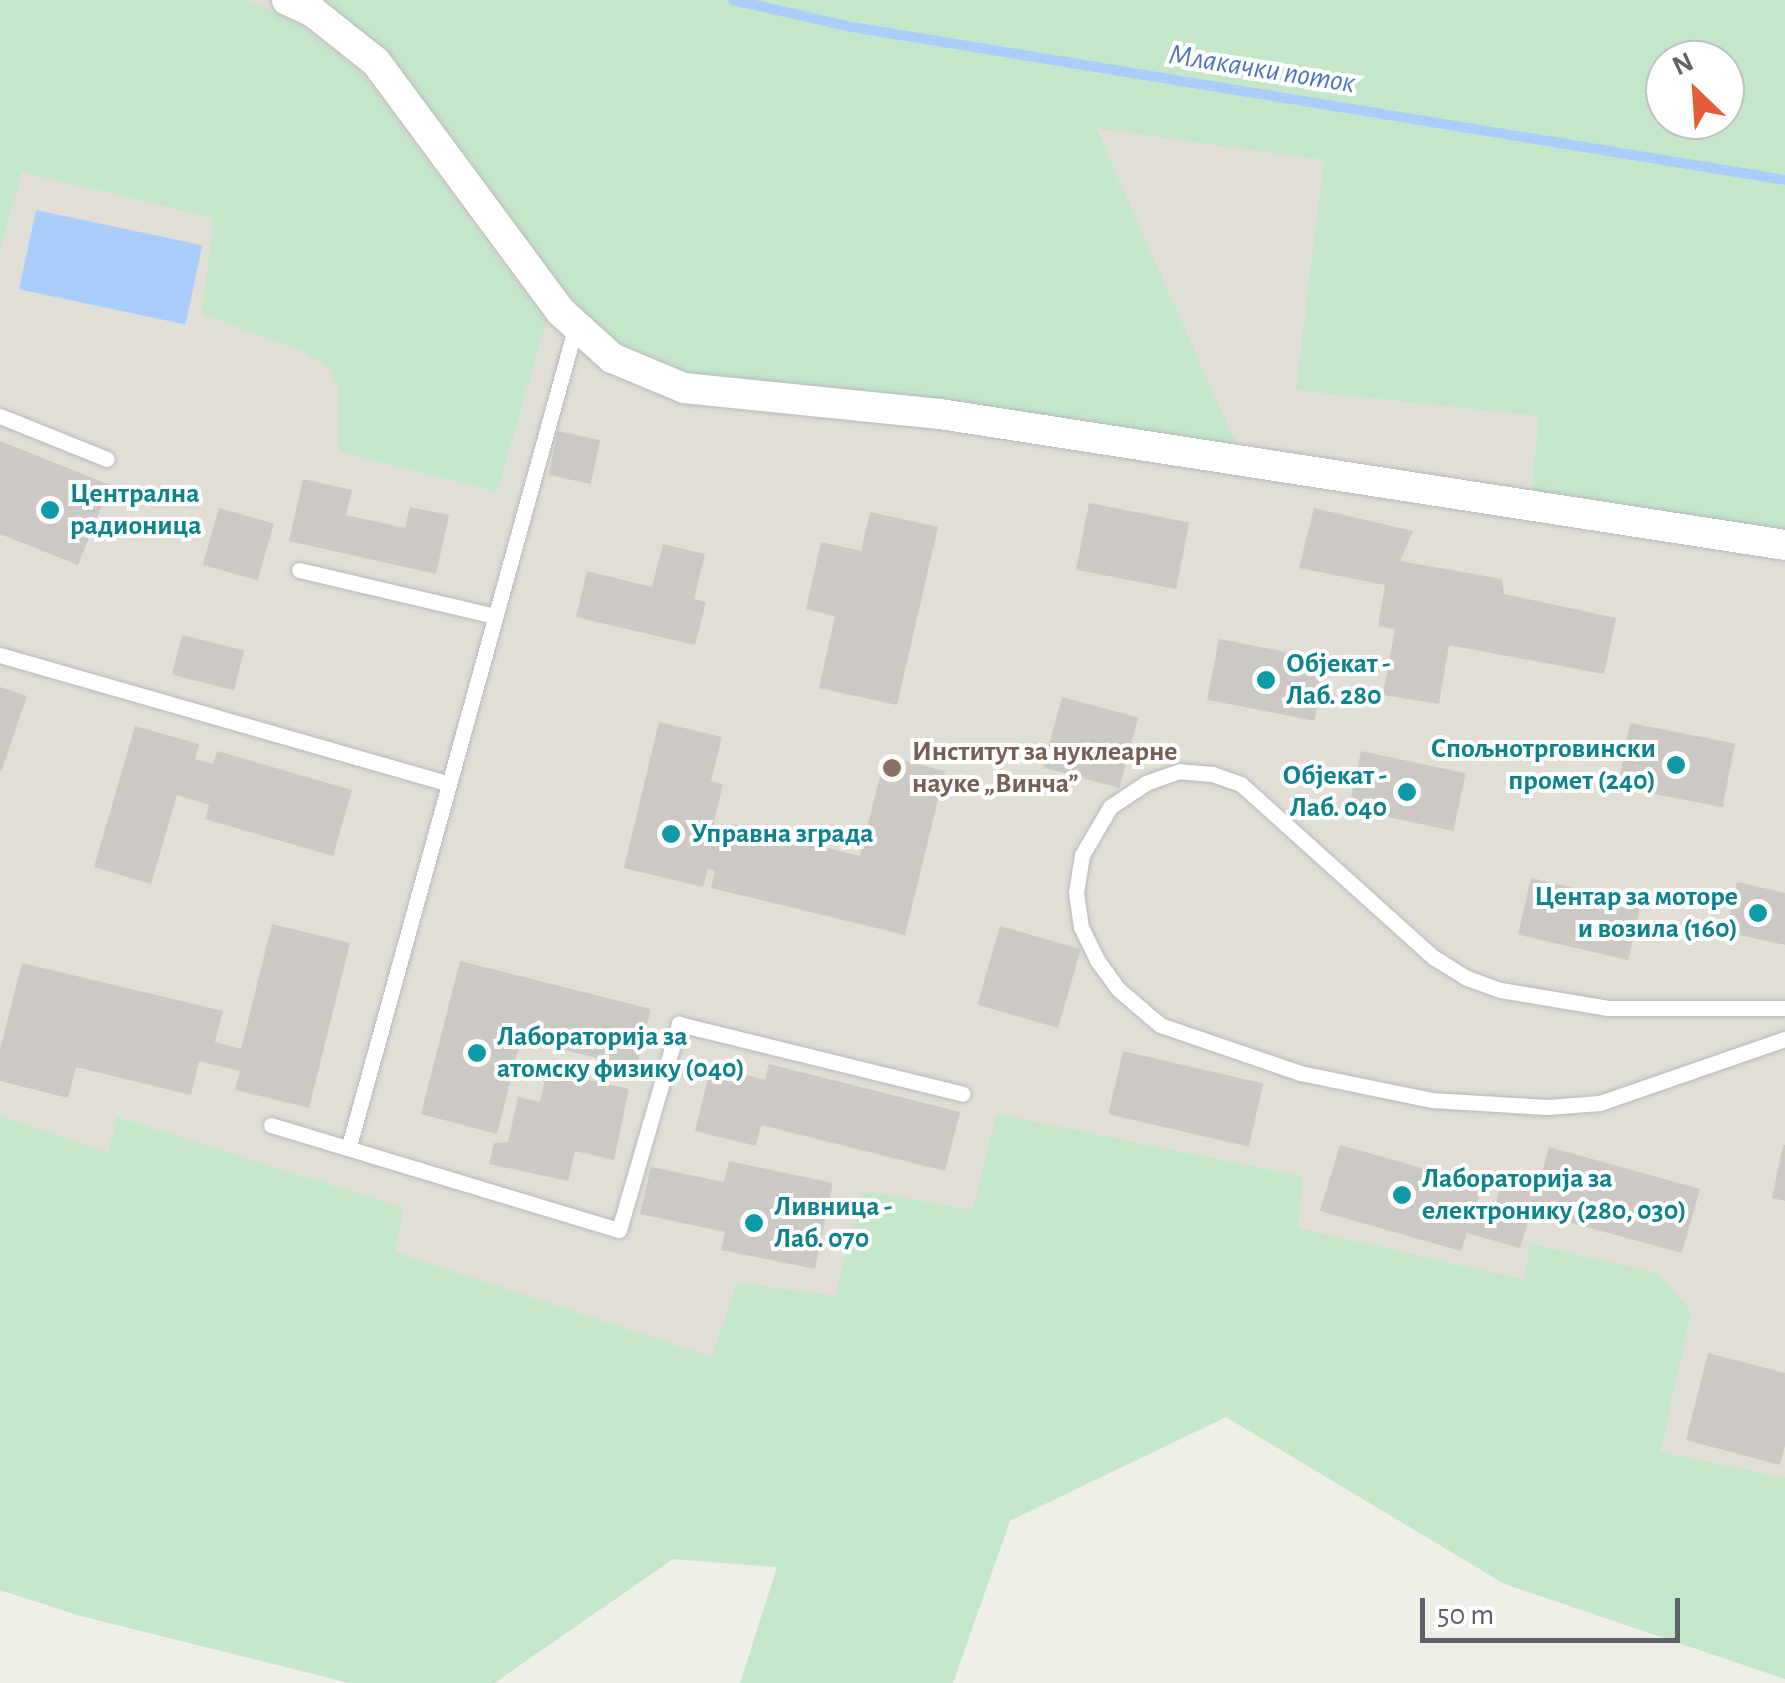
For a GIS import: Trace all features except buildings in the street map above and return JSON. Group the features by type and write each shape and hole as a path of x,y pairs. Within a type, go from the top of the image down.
{"street":[{"path":"287,0 313,12 376,62 560,311 612,358 684,388 940,414 1785,545"}],"lane":[{"path":"349,1146 576,326"},
{"path":"0,416 107,460"},
{"path":"299,570 495,616"},
{"path":"0,655 326,745 449,784"},
{"path":"1785,1008 1608,1008 1500,990 1466,977 1434,958 1241,784 1212,774 1180,771 1146,783 1110,807 1082,854 1076,892 1082,927 1097,960 1118,989 1160,1025 1300,1073 1431,1100 1547,1107 1600,1102 1785,1039"},
{"path":"271,1125 619,1230 679,1024 964,1094"}],"shaded area":[{"name":"Институт за нуклеарне науке „Винча”","path":"0,0 1785,0 1785,1679 1505,1584 1226,1417 963,1543 778,1567 673,1559 494,1683 350,1683 81,1616 0,1590"}],"green space":[{"path":"0,0 248,0 299,24 362,73 546,322 497,492 339,452 339,389 329,368 302,351 202,314 214,218 22,172 0,249"},
{"path":"313,0 1785,0 1785,533 1531,496 1539,416 1296,390 1324,160 1096,128 1239,451 684,376 612,346 560,299"},
{"path":"997,1114 1303,1177 1298,1228 1524,1280 1530,1244 1658,1273 1691,1312 1660,1452 1785,1478 1785,1679 1505,1584 1226,1417 1010,1521 953,1683 740,1683 777,1567 673,1559 494,1683 350,1683 81,1616 0,1590 0,1116 108,1153 117,1117 403,1208 395,1252 712,1357 737,1283 835,1296 864,1191 972,1210"}],"water":[{"path":"36,210 202,245 185,325 19,289"}],"waterway":[{"name":"Млакачки поток","path":"733,0 852,27 1785,180"}],"place":[{"name":"Централна радионица","path":"50,510"},
{"name":"Објекат - Лаб. 280","path":"1266,680"},
{"name":"Спољнотрговински промет (240)","path":"1676,765"},
{"name":"Институт за нуклеарне науке „Винча”","path":"892,768"},
{"name":"Објекат - Лаб. 040","path":"1407,792"},
{"name":"Управна зграда","path":"671,834"},
{"name":"Центар за моторе и возила (160)","path":"1758,913"},
{"name":"Лабораторија за атомску физику (040)","path":"477,1053"},
{"name":"Лабораторија за електронику (280, 030)","path":"1402,1195"},
{"name":"Ливница - Лаб. 070","path":"754,1223"}]}
